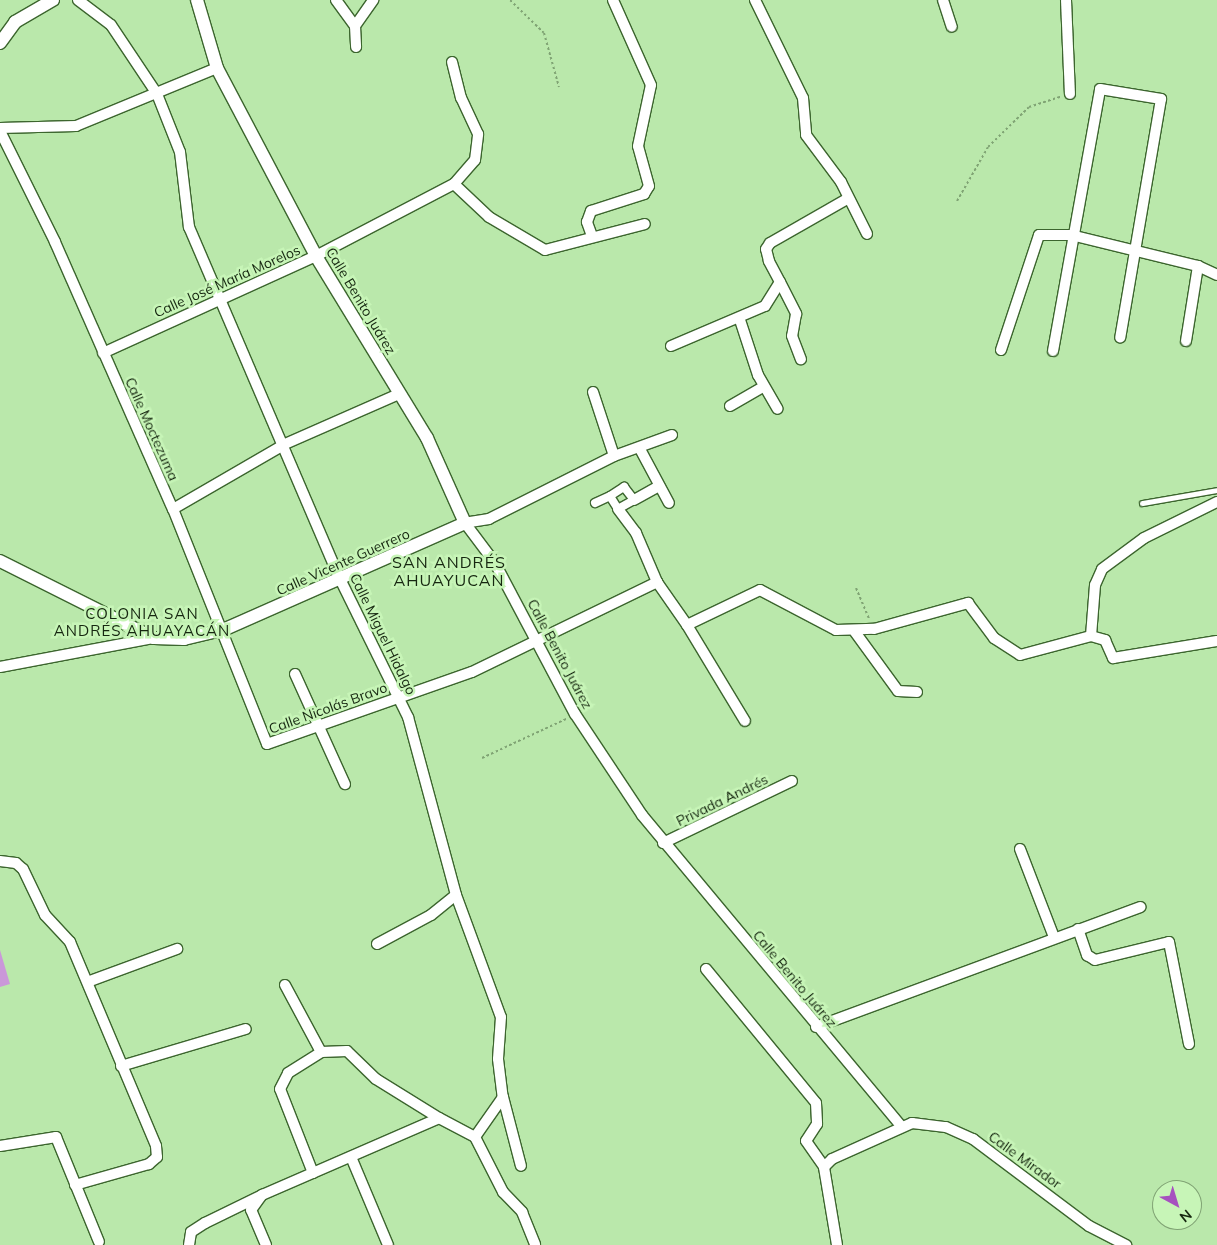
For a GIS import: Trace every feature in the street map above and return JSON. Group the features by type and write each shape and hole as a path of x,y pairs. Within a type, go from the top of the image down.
{"street":[{"path":"0,43 15,22 53,0"},
{"name":"Calle Miguel Hidalgo","path":"78,0 111,25 157,94 180,152 189,227 285,444 341,581 399,697 412,731 456,895 500,1017 498,1059 503,1097 521,1166"},
{"name":"Calle Benito Juárez","path":"198,0 217,68 316,256 427,438 465,523 495,564 575,714 664,843 816,1027 900,1125"},
{"path":"336,0 355,26 356,48"},
{"path":"355,26 373,0"},
{"path":"592,236 587,216 644,194 649,186 638,146 651,85 613,0"},
{"path":"755,0 802,98 806,135 841,182 847,199 867,234"},
{"path":"943,0 952,27"},
{"path":"1066,0 1070,94"},
{"name":"Calle José María Morelos","path":"103,353 316,256 454,184 475,160 478,134 461,98 452,62"},
{"path":"0,129 76,126 217,68"},
{"path":"1053,351 1072,235 1100,89 1161,99 1120,338"},
{"name":"Calle Moctezuma","path":"0,129 56,242 103,353 173,509 225,630 267,744"},
{"path":"454,184 489,217 545,250 592,236 645,224"},
{"path":"801,359 792,336 796,314 769,260 766,249 770,243 847,199"},
{"path":"1001,350 1039,235 1072,235 1198,266 1217,275"},
{"path":"1186,341 1198,266"},
{"path":"671,346 740,320 765,306 780,282"},
{"path":"740,320 764,386 778,409"},
{"path":"730,406 764,386"},
{"path":"593,392 614,456"},
{"path":"173,509 285,444 399,394"},
{"name":"Calle Vicente Guerrero","path":"0,561 154,638 184,639 225,630 341,581 465,523 489,519 614,456 640,449 672,435"},
{"path":"640,449 669,503"},
{"path":"618,509 659,486"},
{"path":"595,503 624,487 634,500"},
{"path":"610,496 636,533 657,582 687,626 745,721"},
{"path":"1091,636 1095,585 1102,569 1130,546 1217,502"},
{"name":"Calle Nicolás Bravo","path":"267,744 472,672 657,582"},
{"path":"687,626 760,590 836,630 855,632 874,629 968,604 994,638 1020,655 1091,636 1106,640 1113,658 1217,641"},
{"path":"855,632 898,691 917,692"},
{"path":"0,667 154,638"},
{"path":"295,674 345,784"},
{"name":"Privada Andrés","path":"664,843 792,782"},
{"path":"1020,849 1054,937"},
{"path":"0,860 16,863 23,869 42,909 70,942 90,981 120,1066 157,1157 150,1164 75,1185"},
{"path":"377,944 431,915 456,895"},
{"path":"816,1027 1140,906"},
{"path":"1078,929 1088,955 1096,960 1169,942 1189,1044"},
{"path":"90,981 177,949"},
{"path":"706,969 816,1102 816,1124 806,1141 824,1168 837,1245"},
{"path":"284,985 320,1052"},
{"path":"120,1066 246,1029"},
{"path":"313,1173 280,1089 288,1073 320,1052 347,1051 376,1079 439,1118 475,1137 503,1192 522,1212 535,1245"},
{"path":"475,1137 503,1097"},
{"path":"188,1245 192,1232 205,1223 262,1194 439,1118"},
{"name":"Calle Mirador","path":"900,1125 928,1123 973,1139 1089,1226 1126,1245"},
{"path":"824,1168 832,1159 900,1125"},
{"path":"0,1146 56,1137 98,1242"},
{"path":"351,1157 388,1245"},
{"path":"262,1194 251,1210 266,1245"}],"lane":[{"path":"1142,503 1217,490"}],"path":[{"path":"510,0 544,33 559,86"},
{"path":"957,201 988,147 1029,107 1070,94"},
{"path":"856,588 874,629"},
{"path":"482,758 575,714"}],"shaded area":[{"path":"0,950 10,984 0,987"}],"district":[{"name":"SAN ANDRÉS AHUAYUCAN","path":"449,571"},
{"name":"COLONIA SAN ANDRÉS AHUAYACÁN","path":"142,622"}]}
